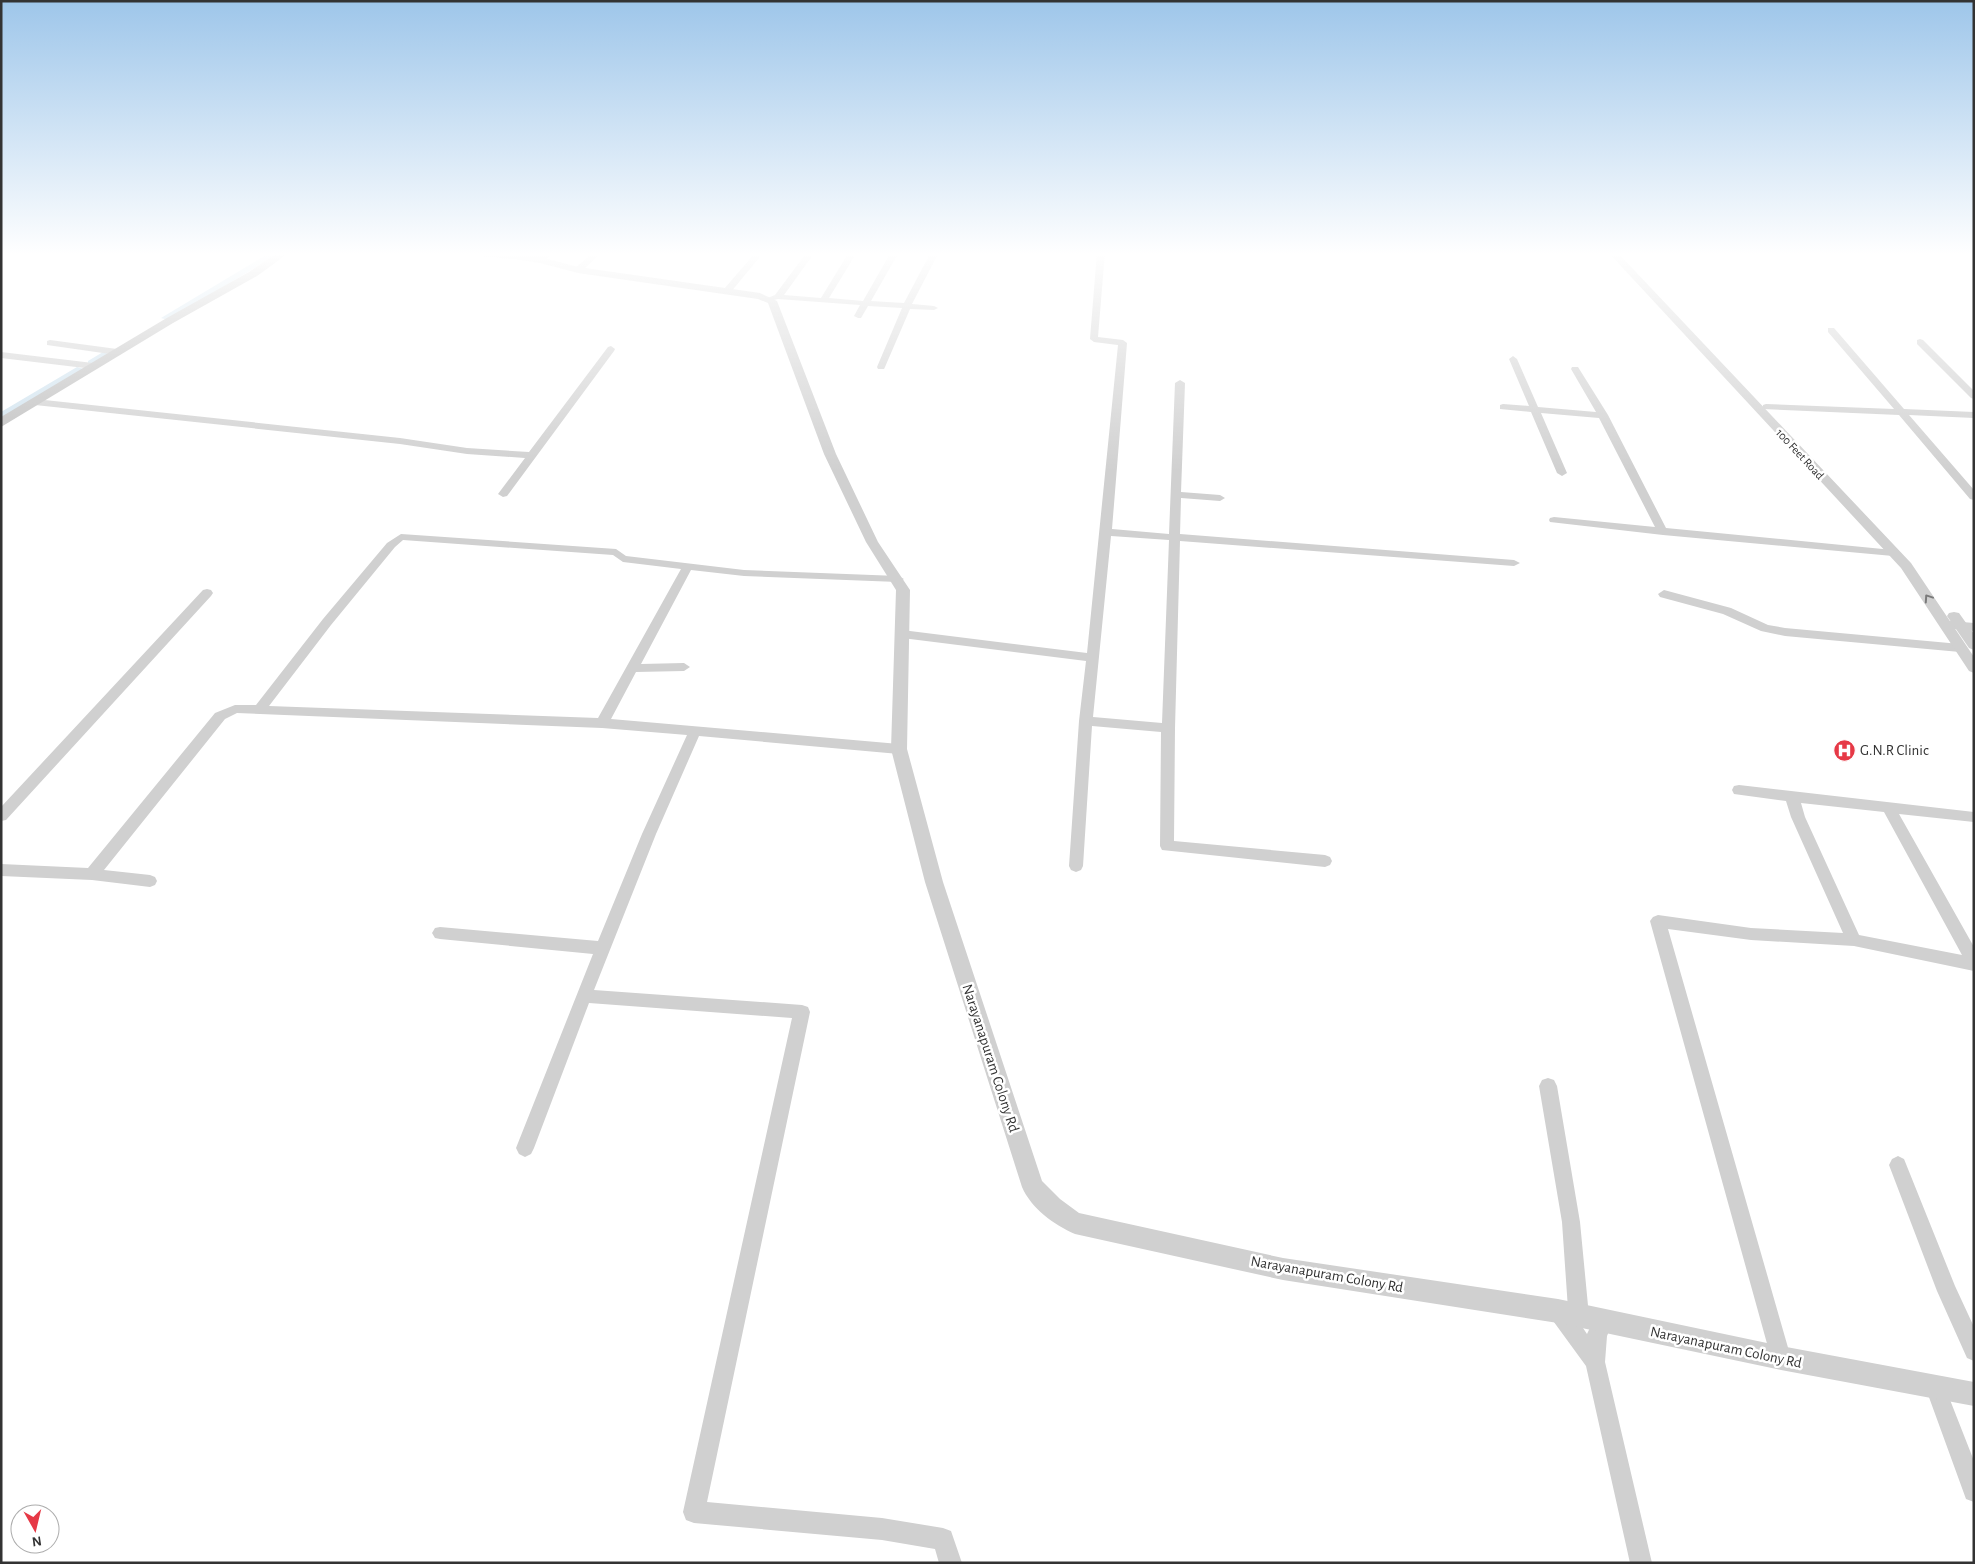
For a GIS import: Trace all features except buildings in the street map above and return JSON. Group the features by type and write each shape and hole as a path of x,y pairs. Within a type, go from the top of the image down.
{"main road":[{"path":"1,423 164,325"}],"street":[{"name":"Narayanapuram Colony Rd","path":"781,325 830,454 872,542 898,579 903,590 899,749 934,882 1032,1187 1050,1207 1074,1223 1283,1268 1558,1311 1603,1322 1936,1389 1974,1394"},
{"path":"881,367 899,325"},
{"path":"1076,866 1086,721 1123,343 1094,339 1095,325"},
{"name":"100 Feet Road","path":"1680,325 1906,566 1974,668"},
{"name":"100 Feet Road","path":"1689,325 1919,566 1974,646"},
{"path":"1831,330 1898,411 1974,497"},
{"path":"1920,342 1974,396"},
{"path":"50,343 117,352"},
{"path":"503,494 610,349"},
{"path":"1,355 93,366"},
{"path":"1513,359 1562,473"},
{"path":"1576,369 1603,415 1663,532"},
{"path":"1180,383 1168,728 1167,846 1325,861"},
{"path":"34,402 400,440 466,452 530,455"},
{"path":"1503,407 1603,415"},
{"path":"1766,407 1974,415"},
{"path":"1176,495 1220,498"},
{"path":"1554,520 1893,553"},
{"path":"1106,532 1514,563"},
{"path":"260,709 327,622 399,537 616,552 623,559 744,573 898,579"},
{"path":"602,723 688,566"},
{"path":"1,816 207,593"},
{"path":"1664,594 1727,611 1765,628 1785,632 1960,648"},
{"path":"1946,624 1974,627"},
{"path":"902,634 1092,658"},
{"path":"632,668 684,668"},
{"path":"92,874 220,716 235,709 602,723 899,749"},
{"path":"1086,721 1168,728"},
{"path":"525,1148 585,996 601,948 658,809 695,730"},
{"path":"1739,790 1974,817"},
{"path":"1792,797 1798,817 1854,940"},
{"path":"1890,808 1974,963"},
{"path":"1,870 92,874 150,881"},
{"path":"1781,1358 1658,921 1750,934 1854,940 1974,963"},
{"path":"440,932 601,948"},
{"path":"585,996 802,1012 694,1512 882,1529 943,1539 951,1563"},
{"path":"1548,1086 1571,1222 1579,1316"},
{"path":"1898,1165 1947,1291 1974,1351"},
{"path":"1558,1311 1595,1362"},
{"path":"1603,1322 1597,1335 1595,1362 1641,1563"},
{"path":"1936,1389 1974,1491"}],"waterway":[{"path":"91,363 106,354"},
{"path":"1,416 80,369"}],"place":[{"name":"G.N.R Clinic","path":"1844,750"}]}
